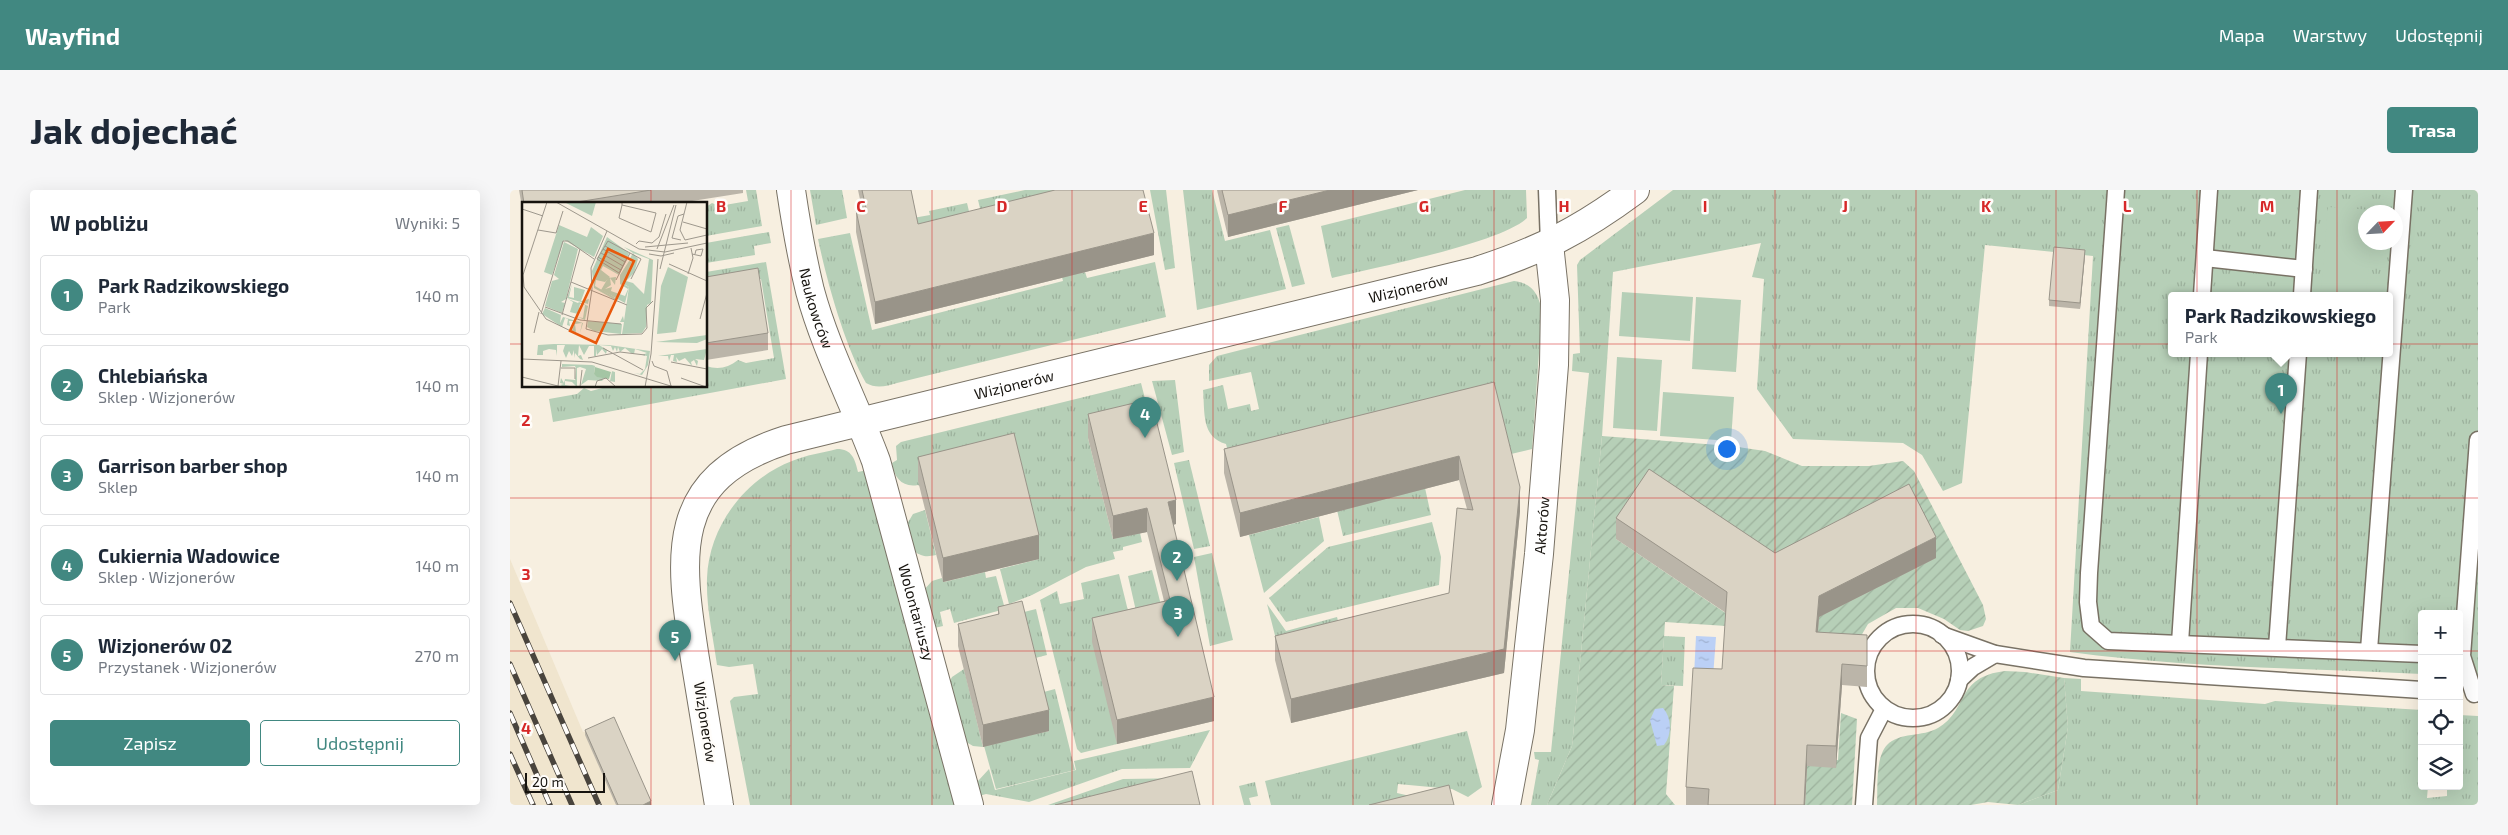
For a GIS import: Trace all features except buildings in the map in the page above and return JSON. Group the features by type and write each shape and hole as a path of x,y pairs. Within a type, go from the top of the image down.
{"street":[{"name":"Naukowców","path":"791,190 810,292 831,350 861,421"},
{"name":"Wizjonerów","path":"719,805 684,576 685,541 689,524 696,508 710,485 738,461 767,446 861,421 1460,276 1506,262 1549,244 1591,222 1635,190"},
{"name":"Aktorów","path":"1506,805 1520,730 1538,554 1554,365 1555,300 1549,244"},
{"name":"Wolontariuszy","path":"861,421 880,475 969,805"}],"lane":[{"path":"1547,190 1549,244"},
{"path":"2116,190 2089,583 2089,619 2095,632 2108,640 2369,650 2418,654"},
{"path":"2202,292 2209,190"},
{"path":"2302,292 2309,190"},
{"path":"2393,335 2404,190"},
{"path":"2205,258 2304,269"},
{"path":"2180,643 2199,357"},
{"path":"2276,647 2298,357"},
{"path":"2369,650 2391,357"},
{"path":"2461,655 2478,440"},
{"path":"1942,635 1957,655 1959,680 1954,695 1930,715 1914,718 1899,716 1884,709 1874,698 1868,685 1866,670 1869,655 1876,642 1887,632 1900,626 1915,624 1930,627 1942,635 1995,654 2084,668 2418,690"},
{"path":"1959,680 1973,667 1995,654"},
{"path":"2463,663 2471,693"},
{"path":"1864,805 1869,738 1884,709"}],"shaded area":[{"path":"510,559 583,732 614,720 652,805 510,805"}],"green space":[{"path":"746,190 756,190 762,226 708,236 708,206 712,203 719,206 748,201"},
{"path":"810,190 842,190 847,218 816,225"},
{"path":"1025,190 1067,190 985,229 978,200"},
{"path":"1150,190 1166,190 1175,268 1165,270"},
{"path":"1183,190 1212,190 1225,241 1270,230 1286,289 1197,310"},
{"path":"1465,190 1526,190 1527,218 1491,237 1465,245 1435,254 1332,278 1321,226"},
{"path":"1673,190 2478,190 2478,677 2463,676 2463,610 2418,610 2418,674 2246,667 2157,661 2070,652 2093,256 1985,245 1962,483 1943,491 1922,455 1903,443 1793,439 1757,389 1764,279 1752,277 1761,243 1613,272 1602,436 1572,746 1547,805 1531,805 1539,760 1535,759 1534,752 1551,752 1589,373 1572,371 1573,354 1580,353 1577,265 1580,260"},
{"path":"967,203 974,232 920,253 913,218 930,215 929,211"},
{"path":"2328,207 2358,209 2358,250 2370,250 2366,292 2321,291"},
{"path":"1289,225 1305,284 1292,287 1276,228"},
{"path":"769,232 771,243 754,246 755,255 708,263 708,243"},
{"path":"850,233 872,330 1063,281 1062,277 1085,272 1087,278 1155,262 1166,317 889,385 874,386 866,383 844,333 826,274 818,239"},
{"path":"766,262 786,379 553,422 549,399 577,394 584,388 591,391 602,388 708,388 708,366 723,368 738,360 746,363 774,358 761,279 708,288 708,272"},
{"path":"1514,281 1526,284 1534,291 1542,312 1532,449 1511,454 1233,471 1226,444 1218,441 1208,430 1203,390 1223,385 1228,409 1250,404 1251,411 1259,409 1251,372 1209,381 1209,365 1217,356"},
{"path":"1622,292 1693,297 1690,341 1619,336"},
{"path":"1696,297 1741,300 1736,372 1692,369"},
{"path":"1617,357 1662,360 1657,431 1613,428"},
{"path":"1175,380 1184,452 1172,455 1152,381"},
{"path":"1141,383 1151,422 1088,438 1113,539 1140,533 1142,542 1113,552 1115,559 1086,567 1032,595 1009,604 1000,569 1039,559 918,485 908,485 900,481 893,468 892,463 897,460 896,446 901,442"},
{"path":"1663,392 1734,397 1731,441 1660,436"},
{"path":"1602,436 1731,446 1765,451 1802,466 1869,466 1903,461 1914,471 1983,605 1986,619 1983,626 1968,631 1960,630 1944,619 1918,608 1896,608 1868,624 1861,636 1816,653 1788,567 1616,539 1730,616 1726,626 1665,622 1661,685 1674,686 1666,794 1675,805 1547,805 1572,746"},
{"path":"842,449 852,456 858,472 867,470 930,717 956,805 750,805 730,701 734,697 758,694 753,664 729,667 717,665 708,600 707,578 709,559 722,523 745,492 775,469 792,461"},
{"path":"1189,460 1210,546 1194,549 1174,463"},
{"path":"1425,488 1431,515 1343,536 1337,510"},
{"path":"925,510 936,555 925,556 914,551 907,524 913,514"},
{"path":"1319,517 1324,541 1264,593 1249,535"},
{"path":"1432,522 1441,557 1439,585 1286,622 1269,598 1328,547"},
{"path":"1212,553 1233,640 1210,646 1194,557"},
{"path":"1152,570 1161,605 1136,611 1128,576"},
{"path":"985,572 986,578 996,576 1005,609 954,623 950,609 940,612 943,626 930,629 923,591 932,581 942,578 944,582"},
{"path":"1119,574 1129,615 1117,744 1081,753 1077,749 1040,600 1057,591 1060,604 1084,599 1081,583"},
{"path":"1267,604 1286,631 1337,617 1344,643 1281,659"},
{"path":"1036,609 1047,655 1031,659 1020,613"},
{"path":"1664,636 1685,637 1683,686 1661,685"},
{"path":"964,669 983,747 973,746 961,739 948,684 952,677"},
{"path":"2005,671 2064,678 2068,727 2058,790 2018,805 1988,802 1971,805 1877,805 1879,765 1887,745 1904,736 1925,733 1938,728 1948,721 1964,695 1978,680 1989,674"},
{"path":"2064,678 2081,679 2081,691 2265,704 2275,701 2418,710 2418,790 2428,790 2427,798 2447,796 2447,790 2463,790 2463,715 2478,716 2478,805 2018,805 2058,790 2068,727"},
{"path":"1055,689 1075,770 996,789 984,746 1049,731 1040,693"},
{"path":"1841,713 1857,719 1852,805 1805,805 1807,759 1838,760"},
{"path":"1210,730 1190,768 1122,769 1029,802 986,794 979,796 978,781 989,769 995,790 1076,770 1074,761"},
{"path":"1467,731 1482,787 1468,797 1452,789 1398,784 1397,793 1419,798 1392,805 1271,805 1265,781"},
{"path":"1191,778 1104,805 1048,805 1123,779"},
{"path":"1255,782 1258,796 1249,798 1251,805 1244,805 1239,786"}],"water":[{"path":"1696,636 1716,637 1713,677 1694,676"},
{"path":"1663,708 1668,717 1670,732 1664,745 1657,746 1650,720 1655,709"}],"railway":[{"path":"510,603 599,805"},
{"path":"510,664 572,805"},
{"path":"510,713 550,805"},
{"path":"510,754 533,805"}],"place":[{"name":"Park Radzikowskiego","path":"2281,414"},
{"name":"Cukiernia Wadowice","path":"1145,438"},
{"name":"Chlebiańska","path":"1177,581"},
{"name":"Garrison barber shop","path":"1178,637"},
{"name":"Wizjonerów 02","path":"675,661"}]}
